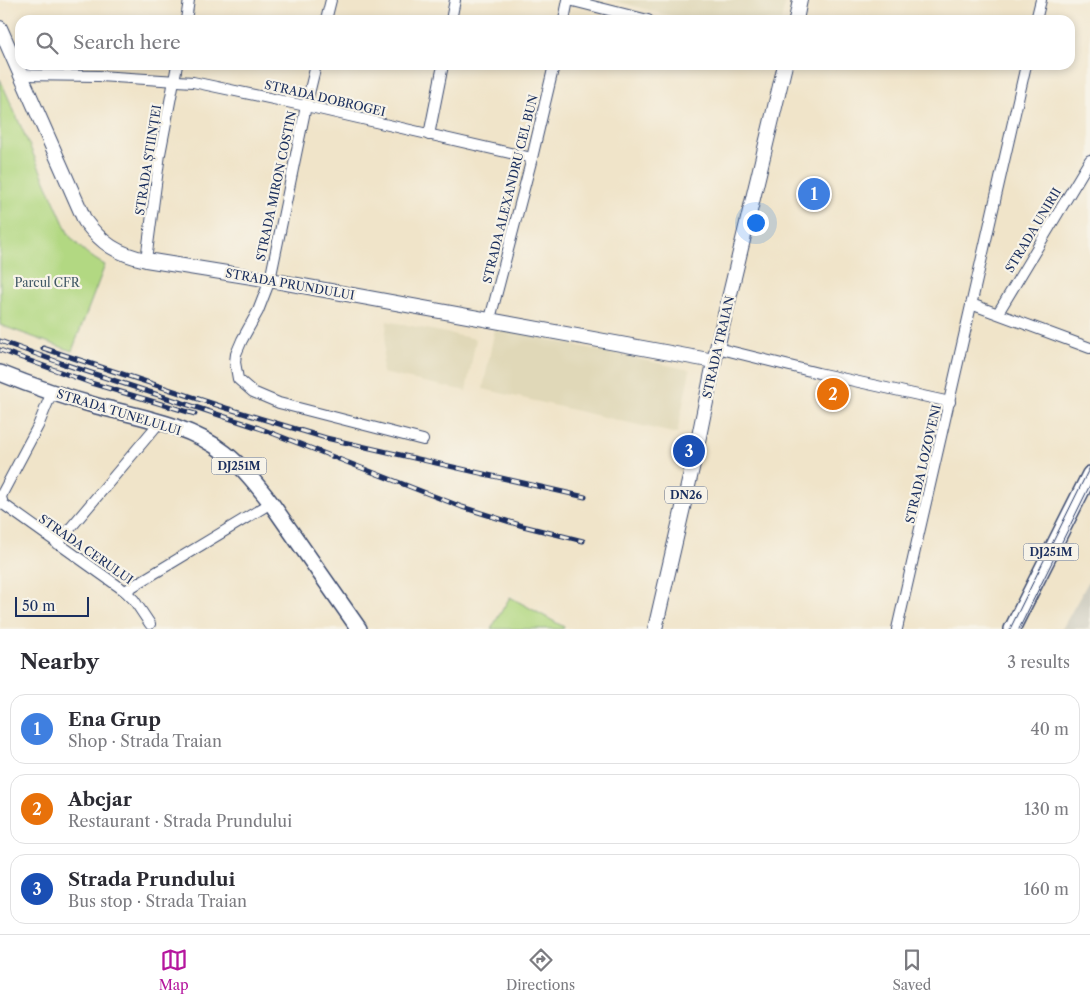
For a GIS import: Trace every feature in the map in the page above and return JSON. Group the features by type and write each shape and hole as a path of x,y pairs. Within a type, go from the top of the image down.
{"highway":[{"name":"STRADA TUNELULUI","path":"0,373 52,392 177,428 224,453 256,484 271,503 359,629"},
{"name":"DJ251M","path":"1012,629 1090,474"}],"main road":[{"path":"797,15 800,0"},
{"name":"STRADA PRUNDULUI","path":"0,28 15,62"},
{"name":"STRADA PRUNDULUI","path":"18,70 85,221 94,234 106,244 132,257 490,319 716,354"},
{"name":"STRADA TRAIAN","path":"655,629 716,354 783,70"}],"street":[{"path":"187,15 189,0"},
{"path":"327,15 331,0"},
{"path":"452,15 455,0"},
{"path":"565,15 568,0 628,15"},
{"path":"1037,15 1041,0"},
{"name":"STRADA ȘTIINȚEI","path":"146,260 160,154 176,70"},
{"name":"STRADA MIRON COSTIN","path":"315,70 270,280 258,311 236,354 235,362 238,379 253,392 279,403 423,440"},
{"path":"429,135 441,70"},
{"name":"STRADA ALEXANDRU CEL BUN","path":"490,319 553,70"},
{"name":"STRADA LOZOVENI","path":"897,629 1025,70"},
{"name":"STRADA DOBROGEI","path":"20,74 99,76 193,82 532,158"},
{"name":"STRADA UNIRII","path":"998,314 1090,160"},
{"path":"971,304 1090,348"},
{"name":"STRADA PRUNDULUI","path":"716,354 818,373 950,402"},
{"name":"STRADA CERULUI","path":"52,392 38,426 3,492 1,500 6,508 125,591 134,600 150,624"},
{"path":"57,544 159,423"},
{"path":"125,591 271,503"}],"shaded area":[{"path":"611,0 786,0 782,15 668,15"},
{"path":"387,321 476,339 466,391 382,373"},
{"path":"495,328 690,370 677,434 483,389"},
{"path":"1090,579 1090,629 1062,629"}],"green space":[{"name":"Parcul CFR","path":"0,79 69,235 86,252 105,265 72,351 0,325"},
{"path":"510,597 564,627 563,629 491,629"}],"tram line":[{"path":"1010,629 1090,467"},
{"path":"1019,629 1090,485"}],"railway":[{"path":"0,341 259,428 462,507 523,526 583,541"},
{"path":"43,348 226,408 326,438 585,497"},
{"path":"0,350 91,383 195,414"}],"place":[{"name":"Ena Grup","path":"814,194"},
{"name":"Abcjar","path":"833,394"},
{"name":"Strada Prundului","path":"689,451"}]}
